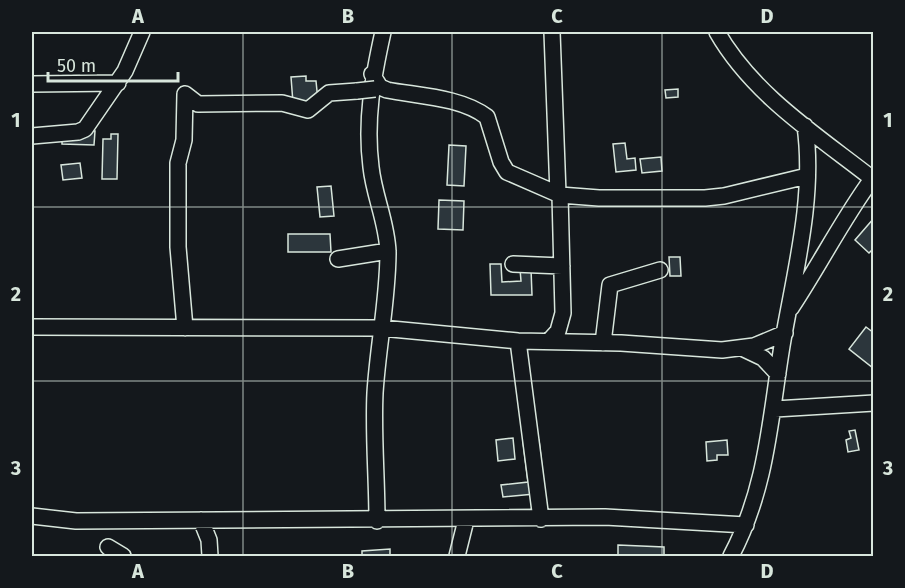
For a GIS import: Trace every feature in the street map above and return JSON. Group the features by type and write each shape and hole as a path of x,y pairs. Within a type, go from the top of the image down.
{"street":[{"path":"32,136 78,132 85,129 118,83 142,32"},
{"path":"377,521 375,396 385,306 388,251 383,215 371,168 368,125 372,74 383,32"},
{"path":"549,341 558,331 563,313 552,32"},
{"path":"717,32 743,69 805,126 872,177 848,213 821,263 788,313"},
{"path":"372,74 380,87 387,90 458,105 481,113 487,117 501,162 507,172 559,195 599,198 705,198 724,196 807,176"},
{"path":"32,84 118,83"},
{"path":"185,328 178,247 178,163 184,140 185,94 198,104 282,103 308,110 329,93 375,89"},
{"path":"731,556 759,490 775,409 778,374 799,254 807,176 808,146 805,126"},
{"path":"338,259 388,251"},
{"path":"513,264 562,266"},
{"path":"603,342 610,285 660,270"},
{"path":"32,327 381,328 518,341 603,342 700,349 742,348 768,342 785,333"},
{"path":"518,341 541,519"},
{"path":"742,348 763,358 778,374"},
{"path":"775,409 873,403"},
{"path":"32,516 76,521 251,518 377,521 605,517 746,525"},
{"path":"201,520 209,540 210,556"},
{"path":"457,556 466,520"},
{"path":"108,547 123,556"}],"building":[{"path":"306,76 306,81 316,81 318,101 293,103 291,77"},
{"path":"678,89 678,97 666,98 665,90"},
{"path":"62,130 95,131 94,145 62,144"},
{"path":"111,134 118,134 117,179 102,179 103,139 111,139"},
{"path":"625,143 627,159 635,158 636,170 616,172 613,144"},
{"path":"449,145 466,146 464,186 447,185"},
{"path":"661,157 662,171 642,173 640,159"},
{"path":"80,163 82,178 63,180 61,165"},
{"path":"331,186 334,216 320,217 317,187"},
{"path":"439,200 464,201 463,230 438,229"},
{"path":"874,218 874,248 869,253 855,240"},
{"path":"288,234 330,234 331,252 288,252"},
{"path":"669,257 680,257 681,276 670,276"},
{"path":"490,264 501,264 502,282 521,281 520,269 531,269 532,295 491,295"},
{"path":"866,327 874,333 873,368 849,349"},
{"path":"855,430 859,450 848,452 846,440 851,438 849,431"},
{"path":"513,438 515,459 498,461 496,440"},
{"path":"539,440 545,493 503,497 501,485 528,482 523,442"},
{"path":"727,440 728,455 717,455 717,460 707,461 706,442"},
{"path":"618,545 664,547 664,556 618,556"},
{"path":"390,549 390,556 362,556 362,551"}]}
